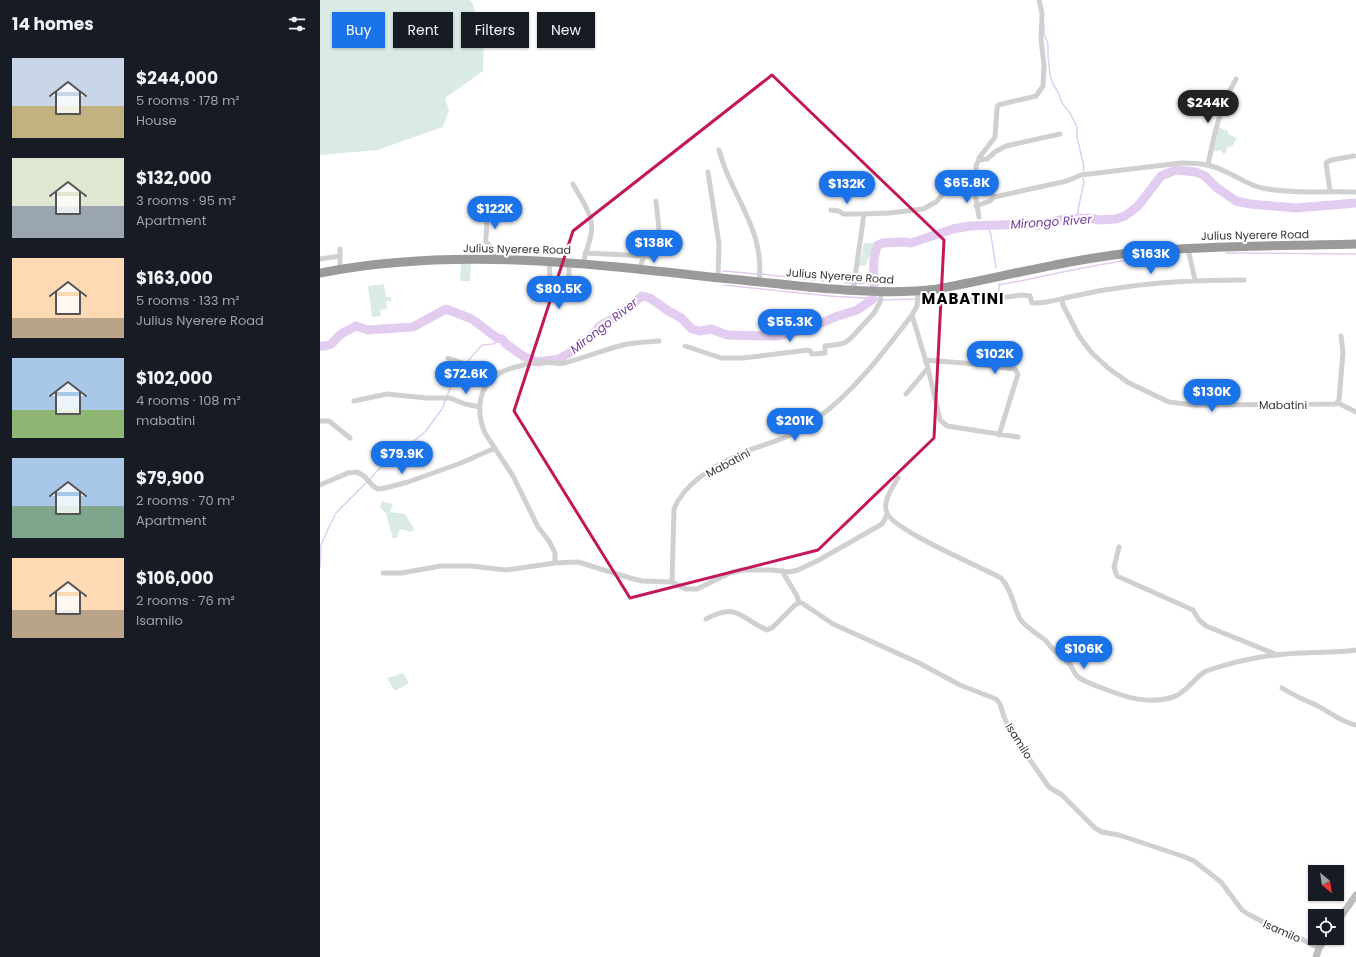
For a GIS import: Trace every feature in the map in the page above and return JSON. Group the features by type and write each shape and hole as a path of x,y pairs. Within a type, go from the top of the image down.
{"highway":[{"name":"Julius Nyerere Road","path":"320,273 340,269 392,263 442,260 549,261 583,263 718,278 759,277 853,291 881,297 937,289 1114,255 1149,251 1356,244"}],"street":[{"path":"979,217 976,206 977,163 979,158 995,137 998,105 1036,96 1043,86 1044,65 1041,39 1042,13 1040,0"},
{"path":"1208,165 1216,126 1230,89 1236,79"},
{"path":"979,160 987,159 994,152 1006,146 1060,134"},
{"path":"719,150 730,180 745,211 758,244 760,264 759,277"},
{"path":"1330,191 1326,164 1331,160 1354,156"},
{"path":"976,206 990,201 994,197 1067,181 1081,176 1181,163 1208,165 1260,188 1291,191 1356,192"},
{"path":"708,172 719,244 718,278"},
{"path":"574,184 592,222 592,230 583,263"},
{"path":"830,210 839,211 843,214 864,214 923,209 936,202 944,193 976,185 990,191 994,197"},
{"path":"585,254 655,255 658,248 656,201"},
{"path":"481,214 487,219 486,242 492,248 495,260"},
{"path":"853,291 864,214"},
{"path":"340,249 340,269"},
{"path":"1188,249 1195,280"},
{"path":"320,258 340,256"},
{"path":"639,270 644,256"},
{"path":"549,261 551,295 553,300 556,302 566,299 570,294 569,262"},
{"path":"964,300 971,299 976,301 1022,295 1030,296 1032,303 1046,303 1125,287 1195,280 1244,280"},
{"name":"Mabatini","path":"672,582 674,509 677,501 685,491 693,483 724,462 750,450 798,432 849,391 865,375 912,314 917,306 918,292"},
{"path":"685,346 721,358 743,358 808,350 812,354 825,353 825,346 841,344 851,338 874,313 881,297"},
{"name":"Mabatini","path":"1062,299 1063,305 1079,336 1091,352 1108,368 1129,383 1169,402 1194,405 1334,405 1338,403"},
{"path":"912,314 928,368 939,414 943,423 947,426 1018,437"},
{"path":"1341,336 1343,352 1340,396 1338,403 1356,412"},
{"path":"554,563 555,553 549,541 538,527 514,476 482,426 480,407 481,395 484,388 488,381 500,373 541,362 561,364 624,344 659,341"},
{"path":"448,358 484,370 500,373"},
{"path":"925,360 976,364 1015,369 1017,371 1018,374 999,435"},
{"path":"906,394 928,368"},
{"path":"354,401 387,394 450,398 465,404 480,407"},
{"path":"320,420 329,421 350,438"},
{"path":"320,485 348,473 357,472 364,476 373,486 378,489 385,488 408,482 461,464 495,448"},
{"path":"383,573 401,573 448,565 506,570 554,563 578,562 642,581 672,582 686,588 697,589 735,571 755,569 790,572 798,570 819,560 882,524 887,514 887,500 898,478"},
{"path":"887,514 911,533 1001,578 1009,589 1020,619 1034,633 1046,641 1050,647 1070,666 1073,672 1083,680 1124,696 1145,700 1174,697 1183,691 1199,675 1206,671 1252,658 1356,650"},
{"path":"1119,547 1114,567 1117,576 1193,610 1199,620 1206,626 1276,655"},
{"path":"706,619 720,612 729,611 734,612 764,628 770,629 799,603 798,596 782,571"},
{"name":"Isamilo","path":"799,603 805,605 833,624 996,700 1000,704 1013,736 1049,787 1062,795 1095,828 1102,832 1119,835 1194,861 1221,882 1242,910 1266,924 1319,948"},
{"path":"1282,688 1300,699 1316,705 1341,720 1356,725"},
{"path":"1344,912 1356,895"},
{"path":"1316,957 1321,945"}],"highlighted area":[{"path":"772,75 944,240 934,438 818,550 630,598 514,411 573,231"}],"shaded area":[{"path":"320,0 470,0 475,12 461,12 461,48 484,48 483,71 445,98 449,110 443,127 377,150 320,155"},
{"path":"1218,127 1228,131 1228,134 1237,138 1232,147 1228,146 1225,155 1220,150 1212,152"},
{"path":"864,243 876,243 865,266 859,266"},
{"path":"461,264 471,264 470,281 460,281"},
{"path":"384,284 386,297 391,297 391,301 386,301 387,309 380,310 381,316 372,317 368,286"},
{"path":"382,501 393,504 390,512 405,514 414,529 411,532 400,529 397,537 393,539 386,514 380,507"},
{"path":"403,673 409,683 395,691 387,678"}],"waterway":[{"path":"1044,24 1044,34 1048,44 1050,75 1062,103 1070,113 1077,127 1077,137 1084,167 1083,172"},
{"name":"Mirongo River","path":"874,285 875,254 878,245 883,243 911,243 953,229 970,226 1039,225 1065,219 1116,219 1125,216 1138,206 1161,176 1176,170 1196,172 1205,176 1217,188 1236,201 1250,204 1296,208 1356,203"},
{"path":"1078,219 1078,210 1084,182 1083,178"},
{"path":"988,226 991,235 996,268"},
{"path":"1226,253 1356,254"},
{"path":"999,285 1080,268 1129,260"},
{"path":"723,271 757,274"},
{"path":"761,274 814,280"},
{"path":"856,284 868,283 874,279"},
{"path":"820,280 824,281"},
{"path":"845,283 851,283"},
{"path":"972,298 999,293 999,284"},
{"path":"724,285 830,296 867,298 870,302"},
{"path":"921,299 940,300 963,295 968,297"},
{"name":"Mirongo River","path":"320,346 328,346 341,334 356,326 368,330 413,327 446,309 472,319 497,338 502,339 506,344 523,356 537,362 559,359 579,347 601,325 616,317 642,296 650,298 681,318 692,329 700,331 711,329 727,335 764,336 777,336 808,329 835,317 857,310 873,299"},
{"path":"882,300 914,299"},
{"name":"Mirongo River","path":"872,300 878,300"},
{"path":"467,362 482,345 493,344 502,339"},
{"path":"370,479 377,471 425,432 442,409 458,368 465,365"},
{"path":"320,567 321,545 336,513 367,482"}],"district":[{"name":"MABATINI","path":"963,299"}]}
